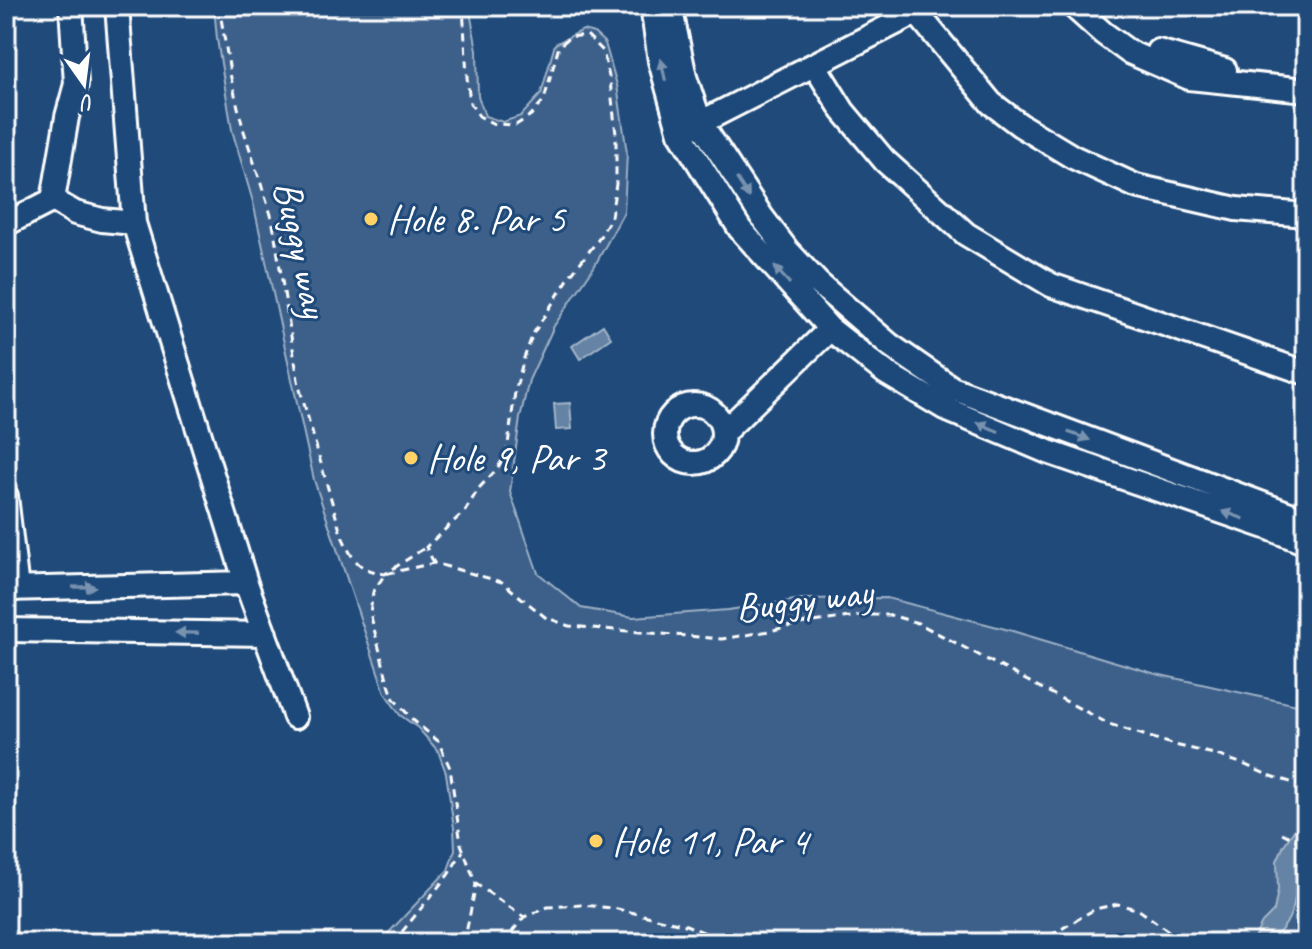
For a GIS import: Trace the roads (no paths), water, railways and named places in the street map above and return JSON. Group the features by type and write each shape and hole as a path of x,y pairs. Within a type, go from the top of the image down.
{"street":[{"path":"53,200 67,117 76,84 71,6"},
{"path":"117,6 134,223 246,583 295,717"},
{"path":"652,6 660,61 740,229 830,329 886,373 948,410 1048,452 1273,519 1306,520"},
{"path":"670,6 685,77 690,128 787,250 818,283 890,345 952,388 1273,519 1306,543"},
{"path":"1073,6 1129,52 1189,78 1306,90"},
{"path":"1091,6 1136,41 1163,54 1218,69 1306,77"},
{"path":"690,128 923,9 991,103 1020,125 1073,157 1136,186 1236,209 1306,215"},
{"path":"815,66 843,111 885,161 966,234 1051,285 1306,373"},
{"path":"53,200 75,213 134,223"},
{"path":"6,225 53,200"},
{"path":"723,433 830,329"},
{"path":"6,496 11,589 246,583"},
{"path":"6,630 265,634"}],"place":[{"name":"Hole 8. Par 5","path":"371,219"},
{"name":"Hole 9, Par 3","path":"411,458"},
{"name":"Hole 11, Par 4","path":"596,841"}]}
